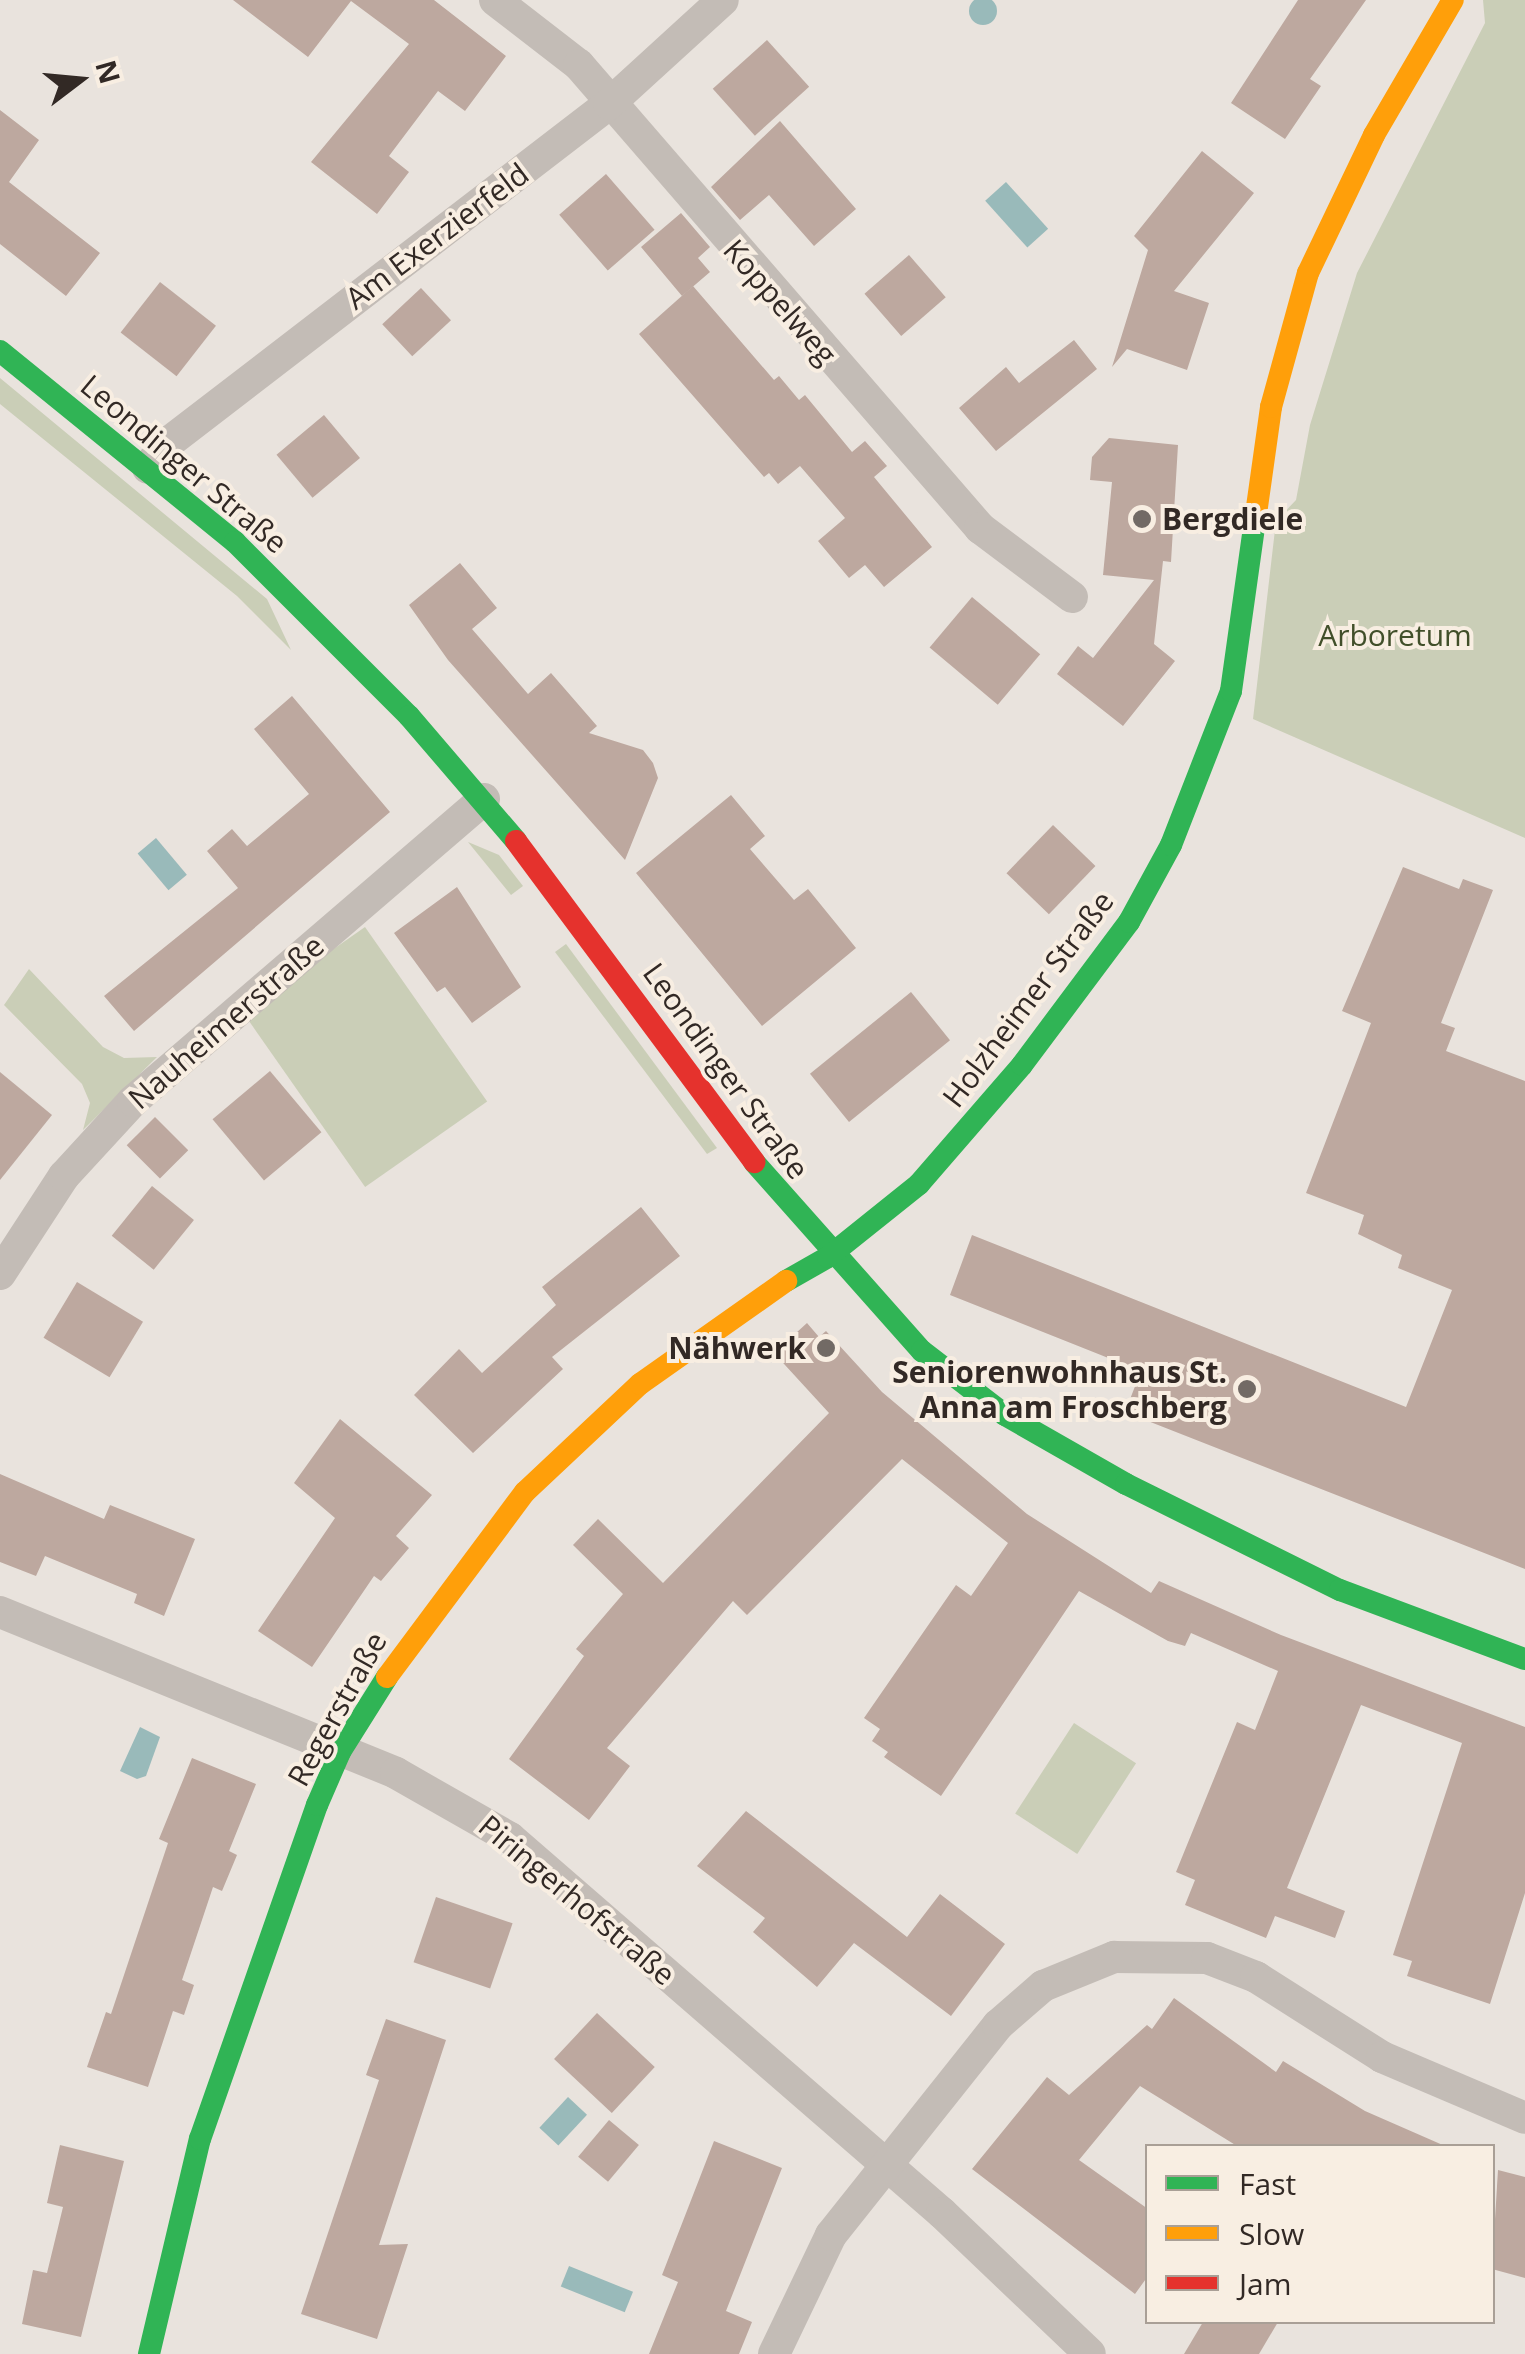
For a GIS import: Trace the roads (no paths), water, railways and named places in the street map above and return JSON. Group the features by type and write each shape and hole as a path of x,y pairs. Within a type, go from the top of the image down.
{"street":[{"name":"Koppelweg","path":"495,0 579,65 980,528 1072,597"},
{"name":"Am Exerzierfeld","path":"148,468 164,446 610,104 723,0"},
{"name":"Holzheimer Straße","path":"828,1257 919,1184 1022,1065 1129,922 1171,845 1231,690 1271,408 1292,319 1324,232 1453,0"},
{"name":"Leondinger Straße","path":"0,351 148,468 320,621 484,800 828,1257 922,1351 1063,1450 1340,1590 1525,1659"},
{"name":"Nauheimerstraße","path":"0,1274 64,1176 133,1101 484,800"},
{"name":"Regerstraße","path":"149,2354 200,2139 340,1752 419,1627 525,1492 640,1384 750,1303 828,1257"},
{"name":"Piringerhofstraße","path":"0,1612 458,1804 510,1838 887,2167 1090,2354"},
{"path":"774,2354 832,2235 1017,2004 1070,1972 1161,1952 1207,1958 1256,1978 1382,2057 1525,2118"}],"water":[{"path":"976,-1 990,-1 996,6 996,16 988,24 978,24 970,16 970,6"},
{"path":"1006,182 1048,229 1027,248 985,201"},
{"path":"156,838 187,875 168,890 138,853"},
{"path":"140,1727 160,1737 146,1776 137,1779 120,1771"},
{"path":"568,2097 587,2115 558,2145 539,2128"},
{"path":"569,2266 633,2292 625,2312 561,2286"}],"place":[{"name":"Bergdiele","path":"1142,519"},
{"name":"Nähwerk","path":"826,1348"},
{"name":"Seniorenwohnhaus St. Anna am Froschberg","path":"1247,1389"}],"park label":[{"name":"Arboretum","path":"1395,635"}]}
